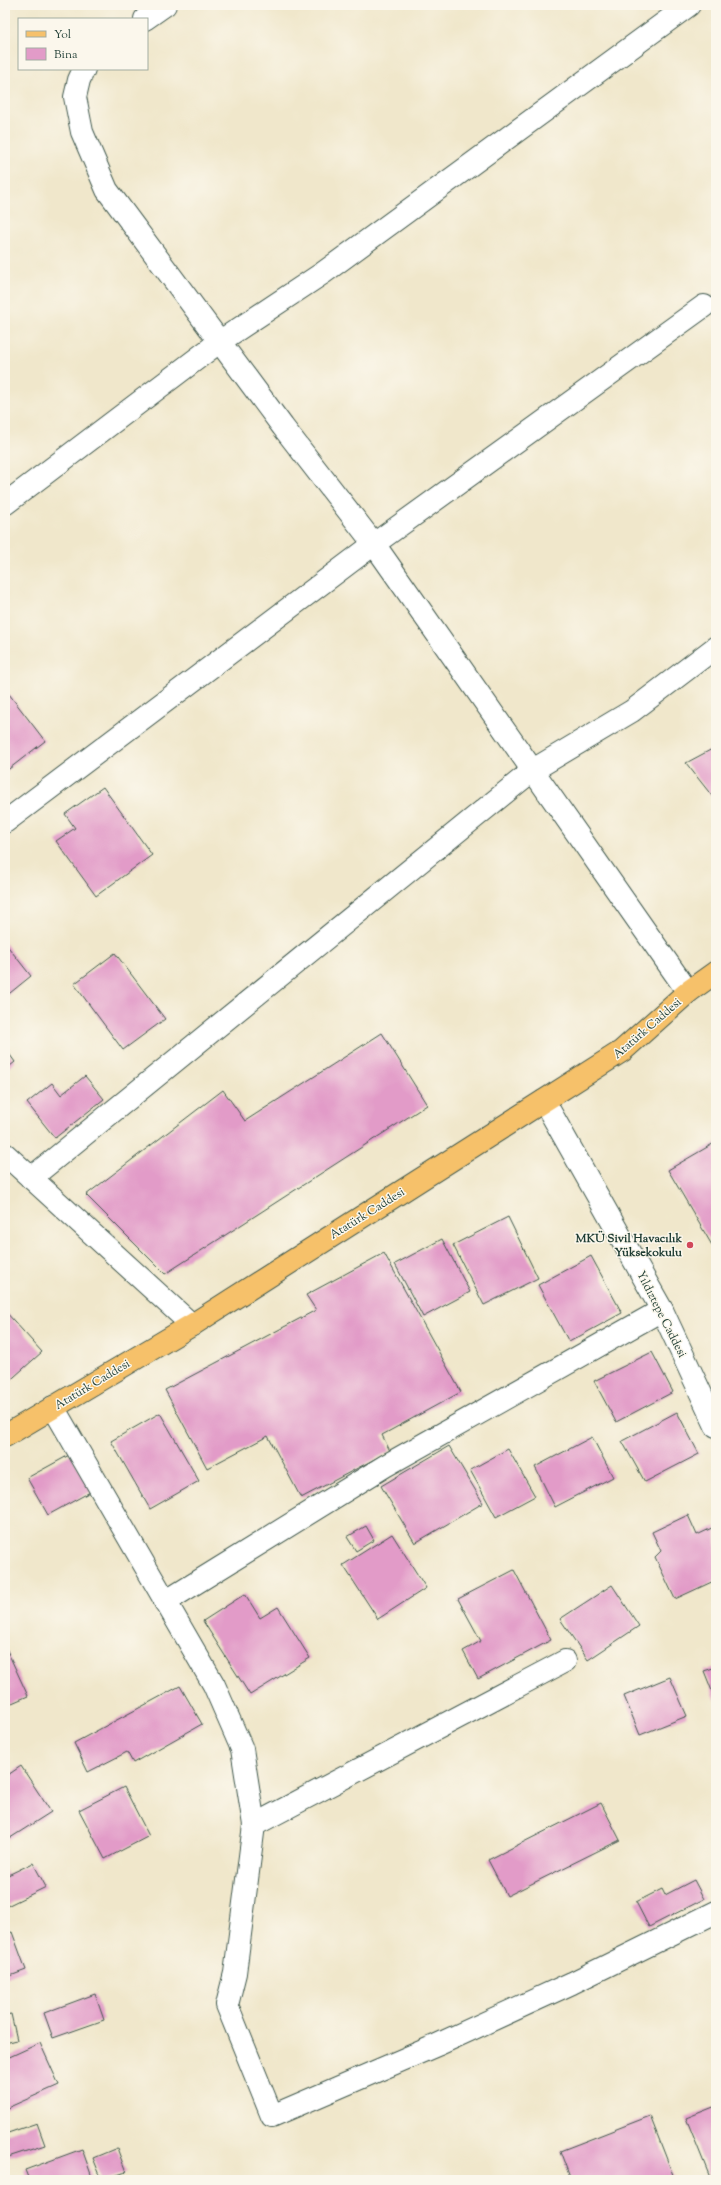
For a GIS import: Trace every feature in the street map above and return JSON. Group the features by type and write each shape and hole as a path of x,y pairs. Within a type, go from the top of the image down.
{"main road":[{"name":"Atatürk Caddesi","path":"5,1436 192,1325 622,1051 688,992 716,972"}],"street":[{"path":"146,18 166,5"},
{"path":"5,504 219,342 323,273 689,5"},
{"path":"84,70 79,80 75,97 82,132 107,190 283,427 374,544 688,992"},
{"path":"5,822 374,544 704,306"},
{"path":"31,1178 533,770 632,711 716,646"},
{"name":"Yıldıztepe Caddesi","path":"544,1101 662,1310 716,1426"},
{"path":"5,1154 192,1325"},
{"path":"164,1602 385,1466 662,1310"},
{"path":"52,1407 164,1602 214,1685 242,1749 254,1825 235,1973 227,2005 272,2116 437,2045 565,1986 716,1912"},
{"path":"254,1825 565,1661"}],"building":[{"path":"9,694 45,741 5,772 5,697"},
{"path":"716,747 716,801 686,763"},
{"path":"103,787 152,855 96,896 56,841 75,828 65,814"},
{"path":"5,943 31,976 5,997"},
{"path":"115,953 165,1019 123,1050 74,984"},
{"path":"382,1033 427,1105 165,1274 86,1195 223,1090 245,1121"},
{"path":"5,1048 15,1062 5,1070"},
{"path":"85,1076 104,1099 55,1138 27,1103 52,1083 61,1095"},
{"path":"716,1142 716,1252 668,1170"},
{"path":"508,1217 538,1278 484,1305 453,1245"},
{"path":"442,1239 470,1292 423,1317 395,1264"},
{"path":"384,1253 461,1392 382,1435 390,1451 301,1498 268,1436 207,1468 165,1390 316,1310 306,1295"},
{"path":"591,1256 622,1313 569,1342 538,1285"},
{"path":"5,1311 42,1352 5,1385"},
{"path":"652,1352 673,1392 616,1422 594,1381"},
{"path":"677,1412 699,1454 645,1482 622,1441"},
{"path":"160,1413 199,1481 150,1509 111,1441"},
{"path":"592,1437 613,1477 555,1507 535,1467"},
{"path":"449,1446 483,1503 415,1543 381,1486"},
{"path":"508,1449 535,1496 496,1517 470,1470"},
{"path":"71,1454 92,1491 48,1515 27,1478"},
{"path":"688,1515 697,1535 716,1526 716,1580 675,1599 655,1557 661,1551 652,1532"},
{"path":"366,1526 374,1540 356,1551 347,1537"},
{"path":"392,1534 426,1588 378,1619 343,1565"},
{"path":"514,1570 551,1640 478,1679 463,1651 481,1641 458,1599"},
{"path":"612,1585 639,1626 588,1660 560,1619"},
{"path":"245,1594 260,1618 278,1607 310,1658 250,1695 203,1621"},
{"path":"5,1646 28,1696 5,1706"},
{"path":"716,1667 716,1701 704,1671"},
{"path":"670,1677 687,1716 640,1735 624,1696"},
{"path":"180,1686 202,1724 133,1763 127,1752 88,1772 74,1743"},
{"path":"21,1766 51,1812 7,1840 5,1837 5,1777"},
{"path":"124,1787 149,1836 105,1859 79,1810"},
{"path":"601,1803 620,1840 507,1896 488,1860"},
{"path":"33,1863 46,1887 5,1907 5,1870 8,1875"},
{"path":"694,1880 704,1899 649,1927 636,1902 662,1889 665,1895"},
{"path":"12,1932 26,1970 5,1978 5,1934"},
{"path":"95,1994 104,2020 53,2038 44,2013"},
{"path":"11,2014 17,2040 5,2043 5,2015"},
{"path":"40,2043 59,2085 5,2109 5,2059"},
{"path":"716,2106 716,2180 711,2180 686,2118"},
{"path":"650,2116 675,2180 571,2180 560,2151"},
{"path":"37,2123 45,2145 5,2158 5,2134"},
{"path":"117,2148 126,2172 102,2180 93,2158"},
{"path":"82,2149 93,2180 29,2180 25,2170"}],"place":[{"name":"MKÜ Sivil Havacılık Yüksekokulu","path":"690,1245"}]}
